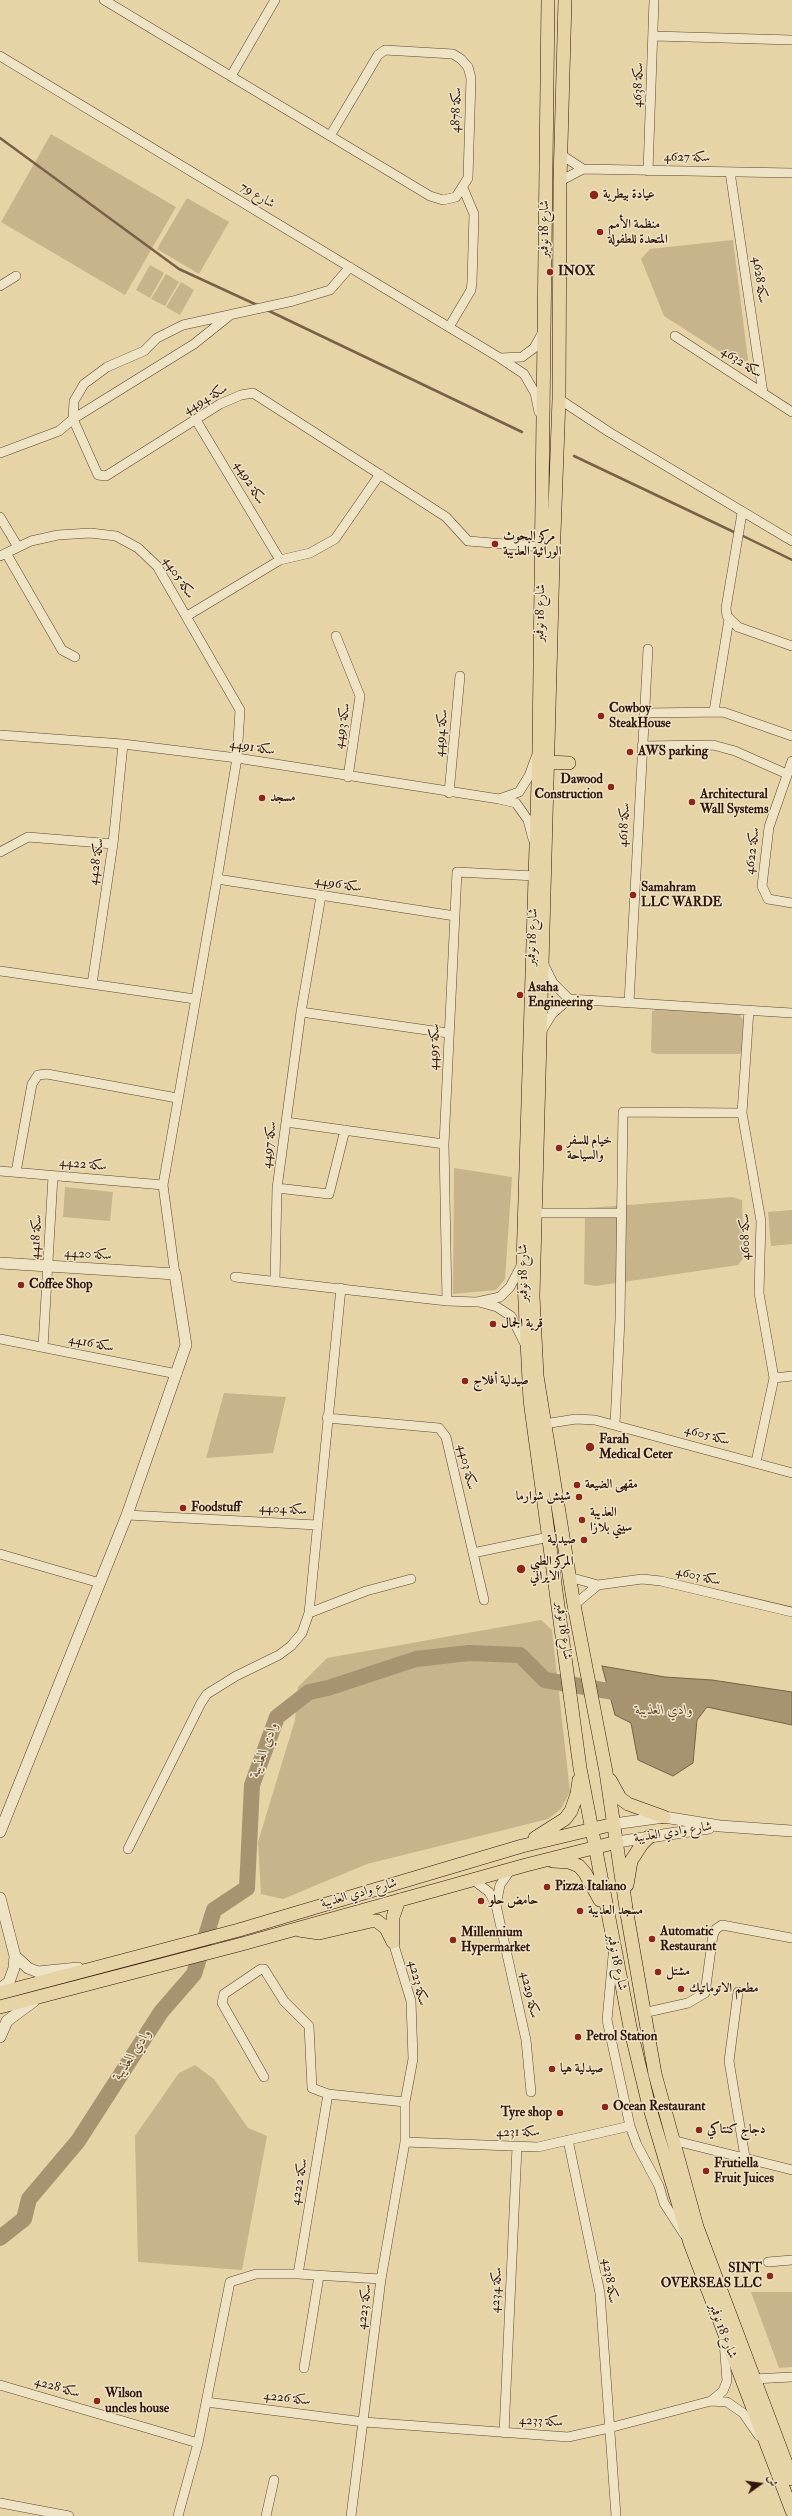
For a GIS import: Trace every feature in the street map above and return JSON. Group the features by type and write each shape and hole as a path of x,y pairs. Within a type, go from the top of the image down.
{"main road":[{"name":"شارع 18 نوفمبر","path":"548,0 539,750 523,1263 525,1344 530,1400 565,1644 580,1768 613,1950 648,2102 690,2243 723,2333 774,2448 792,2479"},
{"name":"شارع 18 نوفمبر","path":"565,0 560,154 559,399 552,561 543,962 535,1213 534,1333 537,1376 569,1577 606,1772 643,2014 672,2140 696,2227 753,2379 792,2511"},
{"path":"548,762 569,763"},
{"path":"522,1846 565,1819 571,1811 577,1794 580,1768"},
{"path":"606,1772 620,1798 628,1804 664,1817"},
{"name":"شارع وادي العذيبة","path":"0,1993 239,1930 522,1846 614,1824"},
{"path":"626,1908 631,1861 642,1844 650,1836"},
{"name":"شارع وادي العذيبة","path":"0,2008 242,1944 511,1869 617,1842"},
{"path":"526,1865 558,1861 578,1866 592,1884 607,1914"},
{"path":"393,1942 393,1917 399,1900"},
{"path":"295,1929 318,1933 377,1921 386,1928 393,1942"}],"street":[{"path":"104,0 430,196 443,200 456,197 463,188 474,214 472,282 471,290 449,327"},
{"path":"231,76 275,0"},
{"name":"سكة 4638","path":"648,171 654,36 654,0"},
{"path":"654,36 792,40"},
{"name":"سكة 4878","path":"330,136 378,55 385,50 452,54 461,59 468,67 471,78 468,178 463,188"},
{"name":"79 شارع","path":"0,56 449,327 524,374 535,392 543,436"},
{"path":"560,154 582,169 560,181"},
{"name":"سكة 4627","path":"582,169 792,174"},
{"name":"سكة 4628","path":"730,172 763,393"},
{"path":"73,419 74,401 84,384 107,367 144,351 157,338 184,325 293,301 330,290 350,268"},
{"path":"0,286 16,276"},
{"path":"0,453 59,431 73,419 194,344 231,315"},
{"path":"500,358 522,357 534,348 545,330"},
{"name":"سكة 4632","path":"675,336 792,412"},
{"name":"سكة 4494","path":"73,419 98,475 101,477 220,404 241,395 253,393 446,517 468,541 542,547"},
{"path":"559,399 609,432 742,513 792,541"},
{"name":"سكة 4492","path":"196,420 280,560"},
{"path":"187,616 280,560 310,553 335,539 380,474"},
{"path":"714,712 729,619 726,608 742,513"},
{"path":"0,517 18,547"},
{"name":"سكة 4405","path":"3,555 31,541 58,535 90,534 116,536 138,548 157,566 240,710 237,758 163,1185 175,1274"},
{"path":"3,555 62,650 75,657"},
{"path":"729,619 738,627 792,646"},
{"name":"سكة 4493","path":"336,636 360,696 348,777"},
{"name":"سكة 4618","path":"629,1003 648,649"},
{"name":"سكة 4494","path":"449,793 460,676"},
{"path":"644,713 714,712 731,714 792,736"},
{"name":"سكة 4491","path":"0,735 123,744 237,758 449,793 499,799 516,803 528,820 536,852"},
{"name":"سكة 4428","path":"92,984 113,844 123,744"},
{"path":"642,746 713,745 735,751 787,774"},
{"name":"سكة 4491","path":"499,799 519,792 529,776 539,750"},
{"name":"سكة 4622","path":"792,761 769,827 762,886 768,899 792,902"},
{"path":"0,852 28,837 113,844"},
{"name":"سكة 4495","path":"447,1301 444,1144 448,1033 457,872 535,876"},
{"name":"سكة 4496","path":"217,879 455,916"},
{"name":"سكة 4497","path":"275,1281 277,1188 301,1012 321,896"},
{"path":"543,962 553,983 569,999 792,1013"},
{"path":"0,971 195,999"},
{"path":"540,1034 552,1014 569,999"},
{"name":"سكة 4608","path":"749,1010 742,1113 761,1222 759,1292 774,1378 756,1462"},
{"path":"301,1012 448,1033"},
{"path":"16,1172 32,1084 38,1075 48,1074 177,1098"},
{"path":"615,1424 620,1319 623,1112 742,1113"},
{"path":"286,1122 444,1144"},
{"path":"277,1188 329,1194 345,1130"},
{"name":"سكة 4422","path":"0,1171 163,1185"},
{"name":"سكة 4418","path":"43,1347 54,1176"},
{"path":"535,1213 621,1214"},
{"name":"سكة 4420","path":"0,1263 175,1274"},
{"path":"477,1302 500,1297 510,1287 523,1263"},
{"path":"0,1832 127,1515 177,1374 186,1345 175,1274"},
{"path":"235,1277 447,1301 477,1302 496,1307 511,1316 525,1344"},
{"path":"128,1849 200,1702 207,1694 236,1676 279,1655 291,1646 302,1633 309,1613 341,1288"},
{"name":"سكة 4416","path":"0,1338 177,1374"},
{"path":"774,1378 792,1376"},
{"name":"سكة 4403","path":"327,1418 439,1428 446,1437 484,1600"},
{"name":"سكة 4605","path":"544,1424 576,1419 615,1424 792,1473"},
{"name":"سكة 4404","path":"127,1515 317,1525"},
{"path":"473,1553 549,1537"},
{"path":"0,1554 100,1583"},
{"name":"سكة 4603","path":"569,1577 598,1585"},
{"path":"309,1613 366,1591 412,1579"},
{"name":"سكة 4603","path":"574,1605 598,1585 621,1580 655,1580 792,1612"},
{"name":"شارع وادي العذيبة","path":"614,1824 664,1817 720,1826 792,1831"},
{"name":"شارع وادي العذيبة","path":"617,1842 720,1826"},
{"name":"سكة 4229","path":"496,1905 500,1885 511,1869"},
{"name":"سكة 4229","path":"472,1880 489,1892 496,1905 526,2040 531,2092"},
{"path":"0,1898 15,1956 14,1968 9,1982 0,1989"},
{"path":"643,2014 688,2003 705,1993 713,1935 716,1929 722,1925 792,1938"},
{"name":"سكة 4223","path":"351,2516 381,2280 405,2142 405,2102 413,2059 414,2031 411,2001 393,1942"},
{"path":"613,1950 607,2020 630,2126 637,2145 659,2186 664,2202 690,2243"},
{"path":"15,1956 28,1968 38,1972 104,1965"},
{"path":"264,2077 222,2004 224,1994 261,1969 267,1971 284,2001 309,2026 310,2085 314,2090 328,2094 405,2102"},
{"path":"738,1992 730,2061 745,2157"},
{"path":"0,2037 7,2021 16,2012 43,1996"},
{"name":"سكة 4222","path":"298,2274 328,2094"},
{"name":"سكة 4231","path":"405,2142 538,2147 630,2126"},
{"name":"سكة 4238","path":"568,2140 600,2293 616,2516"},
{"path":"672,2140 745,2157 792,2170"},
{"name":"سكة 4234","path":"504,2433 516,2147"},
{"path":"768,2262 792,2260"},
{"path":"178,2516 198,2443 230,2282 256,2274 298,2274 381,2280"},
{"path":"304,2368 319,2276"},
{"name":"سكة 4233","path":"711,2401 724,2391 727,2381 723,2333"},
{"path":"753,2379 792,2377"},
{"name":"سكة 4228","path":"0,2385 198,2443"},
{"name":"سكة 4233","path":"364,2422 568,2437 609,2428 711,2401 727,2402 736,2406 774,2448 792,2462"},
{"name":"سكة 4226","path":"206,2402 364,2422"},
{"path":"266,2516 274,2480"},
{"path":"0,2503 69,2516"}],"shaded area":[{"path":"51,134 176,207 125,295 1,222"},
{"path":"187,198 229,222 199,274 157,249"},
{"path":"733,240 748,360 739,364 664,316 641,259 650,249"},
{"path":"150,265 164,273 150,298 136,290"},
{"path":"166,274 179,282 165,306 151,299"},
{"path":"181,282 194,290 180,315 166,307"},
{"path":"657,1009 739,1014 743,1020 742,1050 740,1054 656,1054 651,1052 652,1011"},
{"path":"454,1168 512,1177 505,1279 496,1290 453,1294"},
{"path":"65,1187 113,1192 110,1221 63,1217"},
{"path":"732,1197 742,1200 744,1257 738,1265 596,1286 584,1284 585,1214 588,1208"},
{"path":"792,1210 792,1244 771,1246 768,1212"},
{"path":"224,1393 286,1397 273,1453 206,1458"},
{"path":"541,1620 552,1630 570,1792 561,1809 548,1819 367,1864 283,1899 261,1894 258,1842 295,1720 298,1687 327,1658"},
{"path":"195,2065 214,2079 248,2128 267,2136 242,2270 138,2262 135,2136 179,2073"},
{"path":"751,2292 792,2292 792,2367 779,2368"}],"water":[{"name":"وادي العذيبة","path":"602,1666 665,1677 712,1680 792,1692 792,1725 707,1707 697,1720 693,1763 673,1776 638,1760 631,1723 615,1715"}],"waterway":[{"path":"0,138 179,269 257,305"},
{"path":"267,310 522,432"},
{"path":"574,456 736,533"},
{"path":"741,535 792,560"},
{"name":"وادي العذيبة","path":"0,2238 24,2219 29,2199 78,2141 161,2012 194,1974 214,1910 247,1888 252,1785 277,1717 309,1692 328,1688 416,1659 469,1653 520,1655 545,1680 631,1695"}],"place":[{"name":"عيادة بيطرية","path":"594,195"},
{"name":"منظمة الأمم المتحدة للطفولة","path":"600,232"},
{"name":"INOX","path":"550,272"},
{"name":"مركز البحوث الوراثية العذيبة","path":"495,544"},
{"name":"Cowboy SteakHouse","path":"601,716"},
{"name":"AWS parking","path":"630,752"},
{"name":"Dawood Construction","path":"611,787"},
{"name":"مسجد","path":"262,798"},
{"name":"Architectural Wall Systems","path":"692,802"},
{"name":"Samahram LLC WARDE","path":"633,895"},
{"name":"Asaha Engineering","path":"520,995"},
{"name":"خيام للسفر والسياحة","path":"559,1148"},
{"name":"Coffee Shop","path":"21,1285"},
{"name":"قرية الجمال","path":"493,1324"},
{"name":"صيدلية أفلاج","path":"465,1381"},
{"name":"Farah Medical Ceter","path":"590,1447"},
{"name":"مقهى الضيعة","path":"577,1485"},
{"name":"شيش شوارما","path":"579,1497"},
{"name":"Foodstuff","path":"183,1508"},
{"name":"العذيبة سيتي بلازا","path":"582,1520"},
{"name":"صيدلية","path":"584,1540"},
{"name":"المركز الطبي الايراني","path":"521,1569"},
{"name":"Pizza Italiano","path":"547,1887"},
{"name":"حامض حلو","path":"481,1901"},
{"name":"مسجد العذيبة","path":"580,1911"},
{"name":"Automatic Restaurant","path":"652,1939"},
{"name":"Millennium Hypermarket","path":"453,1940"},
{"name":"مشتل","path":"658,1972"},
{"name":"مطعم الاتوماتيك","path":"681,1989"},
{"name":"Petrol Station","path":"578,2037"},
{"name":"صيدلية هيا","path":"552,2069"},
{"name":"Ocean Restaurant","path":"605,2107"},
{"name":"Tyre shop","path":"560,2113"},
{"name":"دجاج كنتاكي","path":"699,2130"},
{"name":"Frutiella Fruit Juices","path":"706,2171"},
{"name":"SINT OVERSEAS LLC","path":"770,2276"},
{"name":"Wilson uncles house","path":"97,2401"}]}
